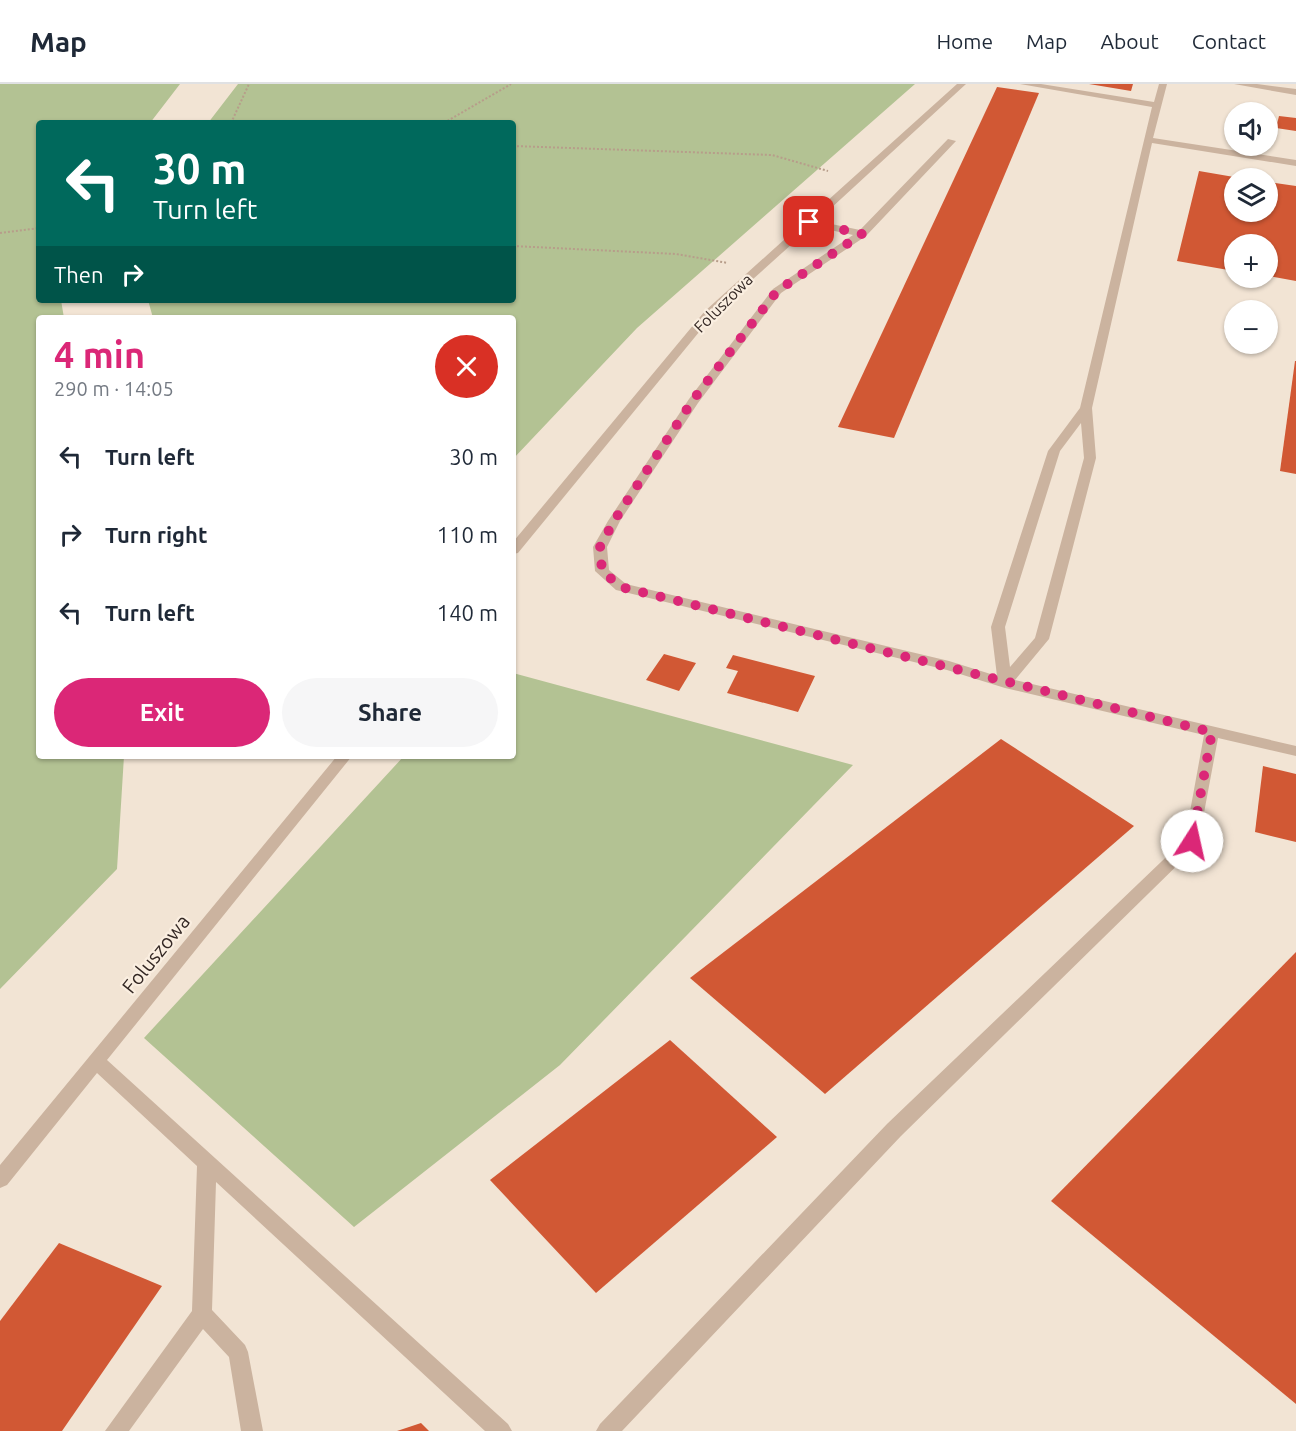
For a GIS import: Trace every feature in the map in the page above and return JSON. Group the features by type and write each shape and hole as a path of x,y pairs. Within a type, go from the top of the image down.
{"street":[{"name":"Foluszowa","path":"516,546 709,313 962,84"},
{"path":"1024,84 1158,105"},
{"path":"1005,683 1042,639 1090,458 1086,408 1163,84"},
{"path":"1238,84 1296,92"},
{"path":"1148,140 1296,163"},
{"path":"951,141 862,234 777,291 693,400 614,521 600,547 602,571 621,587 938,663 1005,683 1296,751"},
{"path":"809,222 862,234"},
{"path":"1005,683 998,627 1054,451 1086,408"},
{"path":"607,1431 894,1130 1192,841 1212,732"},
{"name":"Foluszowa","path":"0,1179 343,759"},
{"path":"96,1061 501,1431"},
{"path":"116,1431 202,1314 207,1161"},
{"path":"202,1314 238,1352 252,1431"}],"path":[{"path":"232,120 249,84"},
{"path":"449,120 511,84"},
{"path":"516,146 772,155 856,180"},
{"path":"0,233 36,228"},
{"path":"516,246 676,254 759,268"}],"green space":[{"path":"0,84 180,84 152,120 36,120 36,303 62,303 64,315 36,315 36,759 124,759 117,869 0,989"},
{"path":"238,84 915,84 637,328 516,456 516,315 152,315 149,303 516,303 516,120 210,120"},
{"path":"516,674 853,765 560,1065 354,1227 144,1038 401,759 516,759"}],"building":[{"path":"1089,84 1133,84 1131,91"},
{"path":"997,87 1039,93 894,438 838,427"},
{"path":"1279,116 1296,118 1296,131 1278,128"},
{"path":"1199,171 1224,175 1224,222 1278,222 1278,183 1296,186 1296,281 1278,278 1278,234 1224,234 1224,269 1177,261"},
{"path":"1296,361 1296,474 1280,471"},
{"path":"664,654 696,663 679,691 646,680"},
{"path":"733,655 815,676 798,712 727,693 738,671 726,668"},
{"path":"1001,739 1134,826 825,1094 690,978"},
{"path":"1263,766 1296,774 1296,842 1255,832"},
{"path":"1296,952 1296,1404 1051,1201"},
{"path":"670,1040 777,1137 596,1293 490,1180"},
{"path":"59,1243 162,1286 62,1431 0,1431 0,1321"},
{"path":"421,1423 429,1431 397,1431"}],"route":[{"path":"809,222 862,234 777,291 693,400 614,521 600,547 602,571 621,587 1212,732 1192,841"}]}
